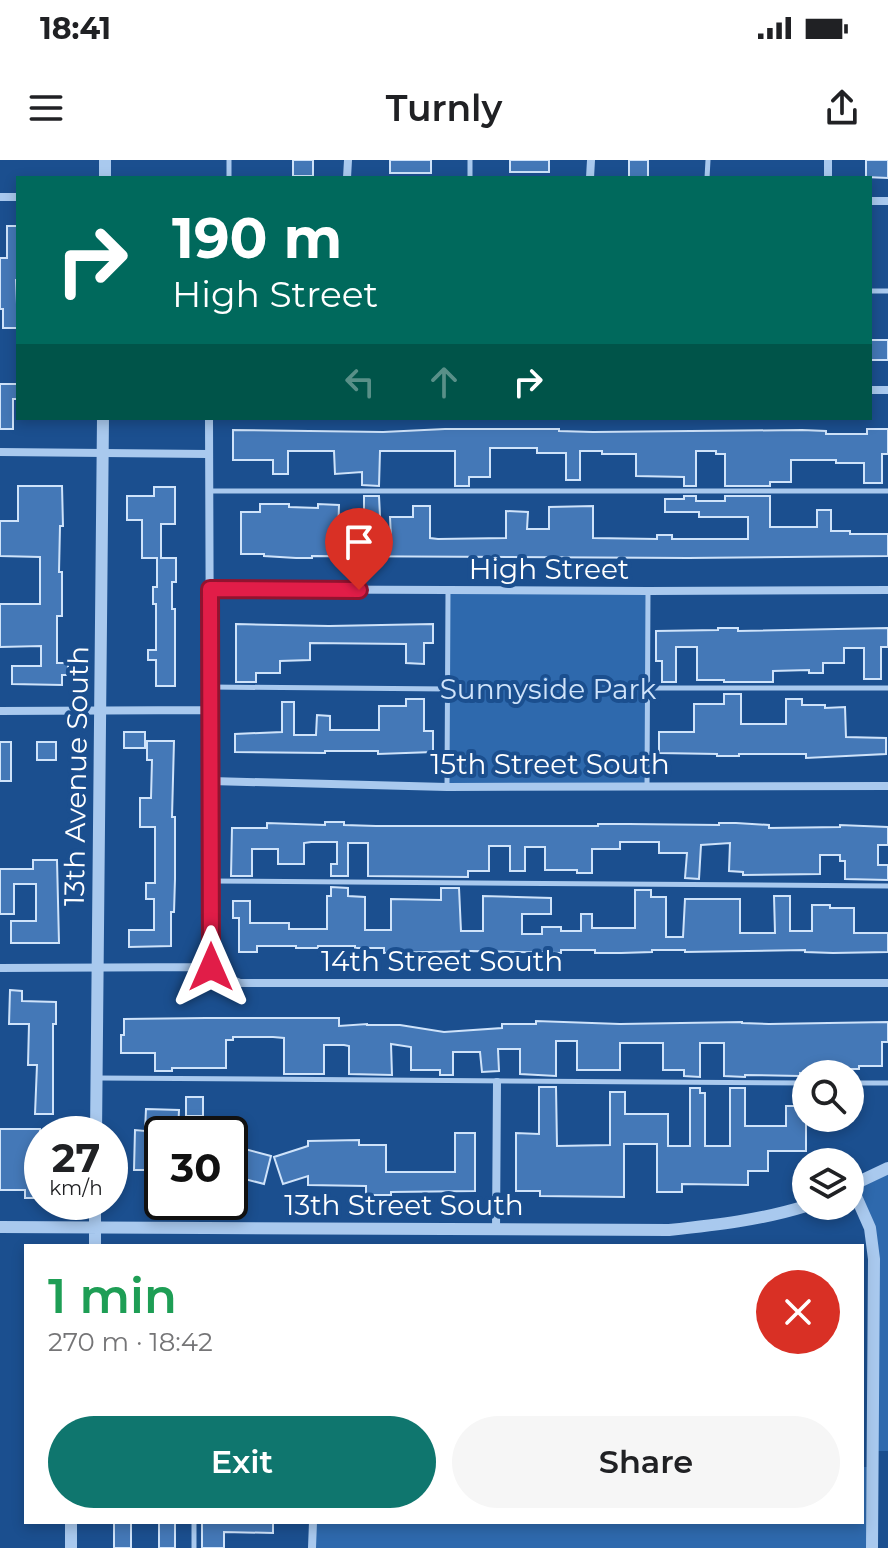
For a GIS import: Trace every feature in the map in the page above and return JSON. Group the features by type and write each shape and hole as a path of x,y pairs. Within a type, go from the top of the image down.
{"street":[{"name":"13th Avenue South","path":"96,1116 103,420"},
{"path":"209,420 211,967"},
{"path":"0,452 208,454"},
{"name":"High Street","path":"210,589 888,590"},
{"path":"0,711 211,710"},
{"name":"15th Street South","path":"211,781 447,787 888,786"},
{"name":"14th Street South","path":"0,968 211,967 240,983 888,983"},
{"path":"496,1230 497,1082"},
{"path":"864,1180 888,1168"},
{"name":"13th Street South","path":"0,1227 669,1230 792,1210"},
{"path":"864,1215 870,1228 874,1259 872,1548"},
{"path":"95,1220 95,1244"},
{"path":"71,1524 71,1548"},
{"path":"312,1548 313,1524"}],"lane":[{"path":"210,491 888,491"},
{"path":"447,787 448,591"},
{"path":"647,787 648,591"},
{"path":"211,687 448,689"},
{"path":"647,688 888,688"},
{"path":"210,881 888,886"},
{"path":"97,1078 792,1083"},
{"path":"864,1083 888,1083"},
{"path":"194,1524 194,1548"}],"green space":[{"name":"Sunnyside Park","path":"448,591 648,591 647,787 447,787"},
{"path":"888,1168 888,1451 873,1451 874,1259 862,1220 864,1179"},
{"path":"864,1467 873,1467 872,1548 312,1548 313,1524 864,1524"}],"building":[{"path":"293,160 313,160 313,176 293,176"},
{"path":"390,160 431,160 431,173 390,173"},
{"path":"510,160 549,160 549,172 510,172"},
{"path":"629,160 648,160 648,176 629,176"},
{"path":"866,160 888,160 888,178 866,176"},
{"path":"7,226 16,226 16,328 3,328 3,309 0,309 0,258 7,258"},
{"path":"872,340 888,340 888,360 872,360"},
{"path":"0,384 16,384 13,429 0,429"},
{"path":"445,429 593,432 802,430 826,431 826,434 867,434 867,429 888,429 888,454 882,454 882,483 864,483 864,463 791,460 791,482 770,482 770,486 725,486 725,454 716,454 716,451 696,451 696,486 684,486 684,477 636,476 636,454 602,454 602,451 580,451 580,480 566,480 566,453 537,453 537,448 490,448 490,477 469,477 469,486 455,486 455,451 380,451 379,486 362,485 362,472 335,474 334,451 288,451 288,474 273,474 273,460 233,460 233,430 383,432"},
{"path":"18,486 62,486 59,572 62,572 62,616 57,616 57,663 68,663 68,675 62,675 62,685 12,684 12,666 41,666 41,646 0,647 0,604 40,604 40,557 0,556 0,521 18,521"},
{"path":"154,487 175,487 175,524 161,524 161,558 176,558 176,582 172,582 175,686 156,686 156,660 148,660 148,650 156,650 153,587 157,587 157,558 142,558 142,520 127,520 127,496 154,496"},
{"path":"364,496 379,496 380,516 364,516"},
{"path":"684,496 696,496 696,501 725,501 725,496 770,496 770,527 817,527 817,510 831,510 831,531 888,534 888,556 296,558 241,554 241,512 260,512 260,504 318,508 318,504 339,505 338,538 348,539 391,538 390,517 413,517 413,506 430,506 430,538 438,539 506,538 506,511 528,512 527,529 549,529 549,507 593,506 593,538 657,539 657,535 672,535 672,539 748,539 748,517 699,517 699,512 665,512 665,499 684,499"},
{"path":"236,624 433,624 433,643 424,643 424,664 406,663 406,644 310,643 310,660 280,661 280,673 256,673 256,682 236,682"},
{"path":"738,628 738,631 888,628 888,647 881,647 881,679 864,679 864,648 844,648 844,663 823,663 823,673 809,673 809,670 773,671 773,682 724,682 697,680 697,647 676,647 676,682 662,682 662,661 656,661 656,631"},
{"path":"724,694 741,694 741,724 786,724 786,699 802,699 802,705 845,707 846,737 886,738 886,754 806,758 806,754 717,756 659,753 659,732 694,732 694,704 724,704"},
{"path":"406,699 424,699 424,731 433,731 433,752 235,752 235,734 282,732 282,702 294,702 294,735 316,735 317,715 330,716 330,730 379,730 379,706 406,706"},
{"path":"124,732 145,732 145,748 124,748"},
{"path":"147,741 174,741 174,912 171,912 171,946 129,947 129,930 154,930 154,899 146,899 146,883 155,883 155,827 140,827 140,798 151,798 152,760 147,760"},
{"path":"0,742 11,742 11,781 0,781"},
{"path":"37,742 56,742 56,760 37,760"},
{"path":"325,822 376,826 736,823 769,825 769,828 840,825 888,827 888,845 878,845 878,865 888,865 888,880 845,879 845,861 840,861 840,855 820,855 820,874 743,875 743,872 729,871 730,843 701,845 699,879 685,878 687,853 659,853 659,842 620,842 620,849 592,849 592,873 545,870 545,847 525,847 525,871 510,871 510,846 489,846 489,871 468,871 468,877 368,876 368,843 348,843 348,876 331,876 331,864 337,864 337,842 311,842 304,843 304,864 278,864 278,849 252,849 252,876 231,876 232,828 267,828 267,823 325,825"},
{"path":"33,860 57,860 59,943 11,943 11,921 36,921 36,884 14,884 14,914 0,914 0,869 33,869"},
{"path":"331,887 348,888 348,896 365,897 365,930 391,930 391,899 441,900 441,888 459,888 461,931 483,931 483,896 551,898 551,914 522,914 522,934 542,934 542,927 581,931 581,914 592,914 592,928 635,928 635,890 651,890 651,897 666,897 666,937 683,937 685,899 740,899 740,933 775,933 774,896 790,896 790,931 812,931 812,905 854,908 854,933 888,933 888,952 652,950 595,953 595,950 561,950 561,953 384,953 384,948 355,946 257,946 257,952 239,952 239,918 233,918 233,901 250,901 250,923 289,923 289,929 327,929 327,896 331,896"},
{"path":"10,990 22,991 22,1001 56,1002 56,1024 53,1024 53,1114 35,1114 37,1065 28,1065 29,1024 9,1024"},
{"path":"339,1018 339,1026 400,1025 444,1032 502,1028 502,1024 536,1024 536,1021 620,1024 888,1022 888,1042 882,1042 882,1066 864,1066 864,1060 792,1060 792,1076 745,1077 724,1076 724,1043 700,1043 700,1077 684,1076 684,1070 663,1070 663,1043 620,1043 620,1070 577,1070 577,1041 556,1041 556,1076 520,1074 520,1049 498,1049 499,1071 482,1072 480,1052 453,1052 453,1075 440,1075 440,1070 411,1070 411,1047 391,1044 392,1075 349,1074 349,1046 344,1045 324,1045 324,1074 284,1074 284,1038 233,1037 233,1040 226,1040 226,1068 155,1071 155,1053 121,1053 124,1019"},
{"path":"539,1087 556,1087 557,1146 610,1145 610,1092 625,1092 625,1114 668,1114 668,1146 690,1146 690,1088 700,1088 700,1093 705,1093 705,1146 730,1146 730,1088 745,1088 745,1126 786,1126 786,1106 792,1106 792,1132 806,1132 806,1148 768,1151 768,1171 748,1171 748,1185 682,1184 682,1192 657,1192 657,1144 624,1144 624,1197 540,1196 540,1191 516,1191 516,1133 539,1134"},
{"path":"186,1097 203,1097 203,1116 186,1116"},
{"path":"146,1109 179,1110 179,1116 146,1116"},
{"path":"0,1129 24,1129 24,1190 0,1190"},
{"path":"135,1130 144,1131 144,1170 134,1170"},
{"path":"455,1133 475,1133 475,1191 366,1195 366,1186 308,1185 308,1176 283,1184 274,1157 308,1146 308,1141 359,1140 359,1145 386,1145 386,1172 455,1172"},
{"path":"248,1150 271,1156 264,1184 248,1180"},
{"path":"114,1524 131,1524 131,1548 114,1548"},
{"path":"159,1524 175,1524 175,1548 159,1548"},
{"path":"202,1524 273,1524 273,1533 224,1532 224,1548 202,1548"}],"route":[{"path":"211,967 210,589 359,590"}]}
